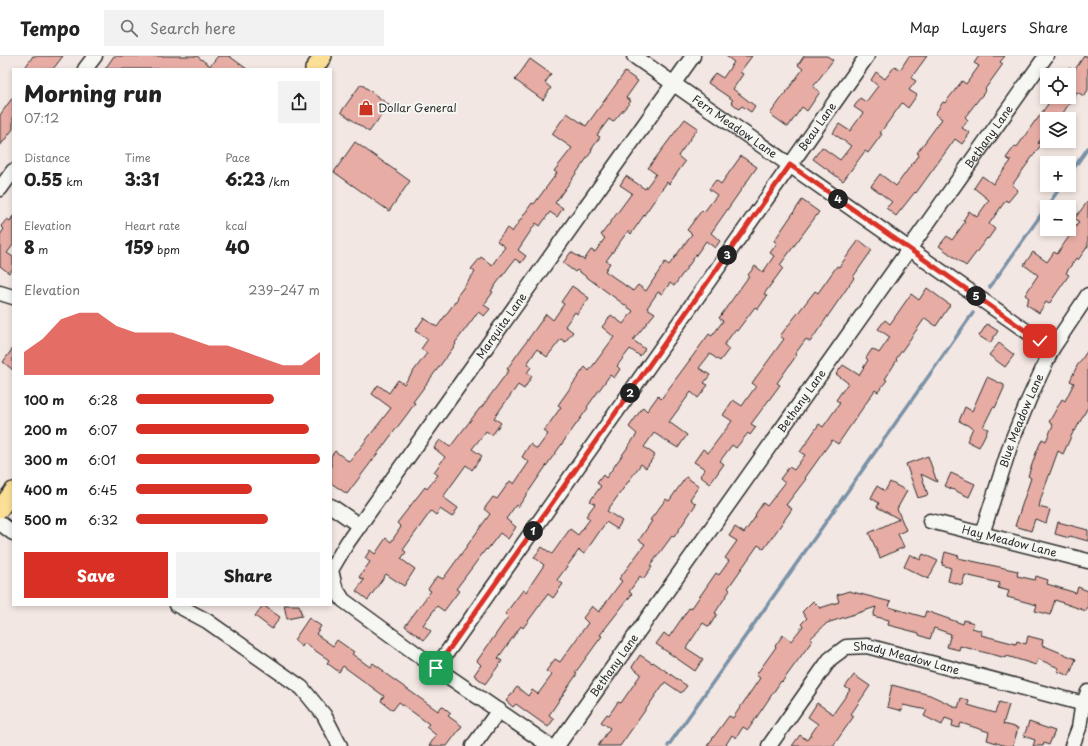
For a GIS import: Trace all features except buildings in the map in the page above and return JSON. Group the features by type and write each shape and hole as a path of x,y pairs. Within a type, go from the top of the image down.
{"main road":[{"path":"315,68 323,56"},
{"path":"0,509 12,492"}],"street":[{"path":"86,68 94,56"},
{"name":"Fern Meadow Lane","path":"634,56 1052,349"},
{"name":"Marquita Lane","path":"332,568 347,543 693,56"},
{"name":"Beau Lane","path":"436,668 867,56"},
{"name":"Bethany Lane","path":"557,746 1046,56"},
{"path":"0,189 12,172"},
{"path":"0,293 12,297"},
{"name":"Blue Meadow Lane","path":"982,534 1010,443 1052,349 1088,295"},
{"path":"332,507 360,526"},
{"name":"Hay Meadow Lane","path":"930,521 1088,561"},
{"path":"0,523 12,532"},
{"name":"Marquita Lane","path":"332,574 335,587 343,600 436,668"},
{"path":"179,606 207,621 302,688 324,715 340,746"},
{"name":"Shady Meadow Lane","path":"769,746 830,659 846,647 867,646 1087,700"},
{"path":"436,668 550,746"},
{"path":"1072,746 1079,728 1082,708 1087,700"},
{"path":"473,746 499,710"}],"waterway":[{"path":"1076,165 1088,148"},
{"path":"990,287 1057,192"},
{"path":"668,746 973,313"}],"place":[{"name":"Dollar General","path":"366,108"}],"route":[{"path":"436,668 790,165 1040,341"}]}
